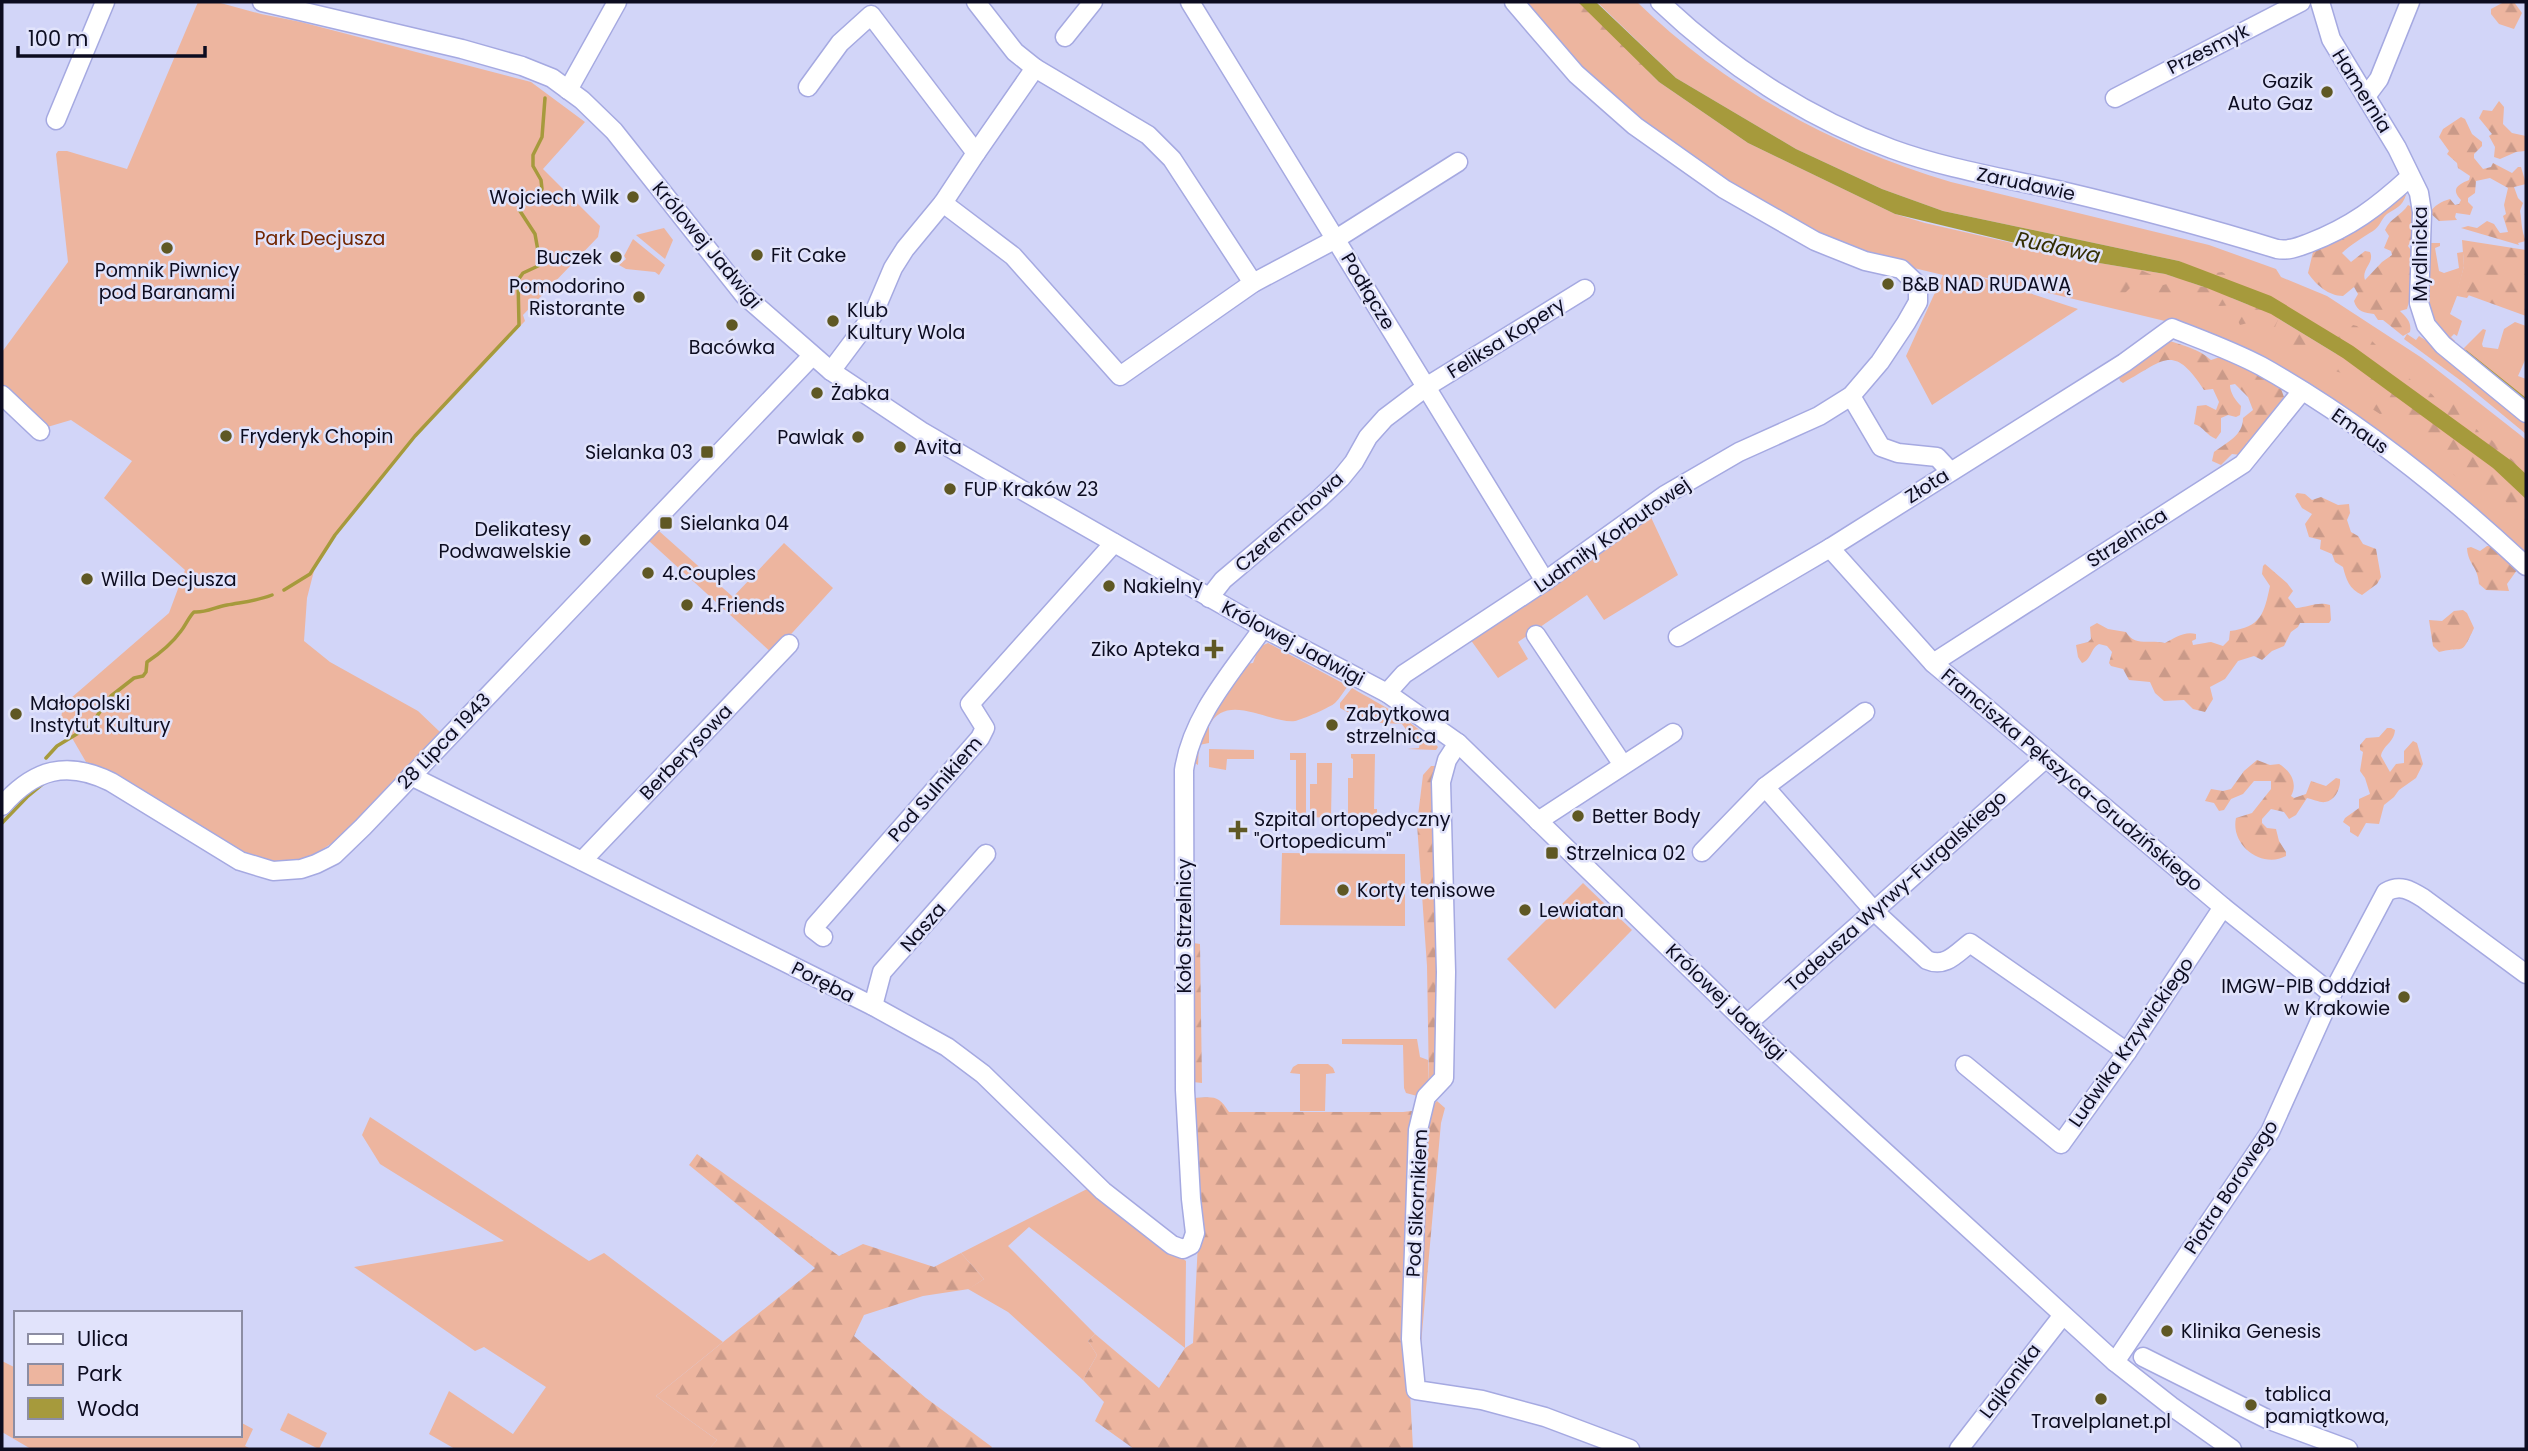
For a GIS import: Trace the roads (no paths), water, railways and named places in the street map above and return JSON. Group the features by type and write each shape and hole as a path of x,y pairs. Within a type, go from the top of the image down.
{"street":[{"path":"56,120 105,2"},
{"name":"Królowej Jadwigi","path":"262,2 462,49 510,62 552,78 614,131 744,295 831,371 921,431 1114,543 1263,628 1387,693 1458,743 1864,1133 2115,1362 2232,1449"},
{"path":"568,90 617,2"},
{"path":"976,2 1015,52 1035,68 1148,135 1172,159 1253,283"},
{"path":"1065,37 1093,2"},
{"name":"Podłącze","path":"1190,2 1545,581"},
{"name":"Ludmiły Korbutowej","path":"1387,693 1404,674 1545,581 1665,495 1739,452 1819,416 1851,397 1881,362 1919,302 1918,285 1901,269 1865,261 1815,241 1724,189 1635,126 1584,82 1514,2"},
{"name":"Zarudawie","path":"1660,2 1686,27 1762,82 1846,130 1949,167 2059,190 2277,249 2287,251 2339,232 2374,210 2410,177"},
{"name":"Przesmyk","path":"2115,98 2301,2"},
{"name":"Hamernia","path":"2320,2 2331,39 2367,95 2410,177"},
{"path":"2367,95 2379,79 2410,2"},
{"path":"808,87 839,43 871,15 976,153"},
{"path":"831,371 873,315 893,268 905,249 943,203 1035,68"},
{"path":"943,203 1013,256 1120,376 1253,283 1336,239 1458,162"},
{"name":"Mydlnicka","path":"2410,177 2421,202 2418,291 2426,324 2443,345 2526,413"},
{"name":"Feliksa Kopery","path":"1426,387 1585,289"},
{"name":"Emaus","path":"2172,328 2259,365 2302,391 2433,484 2526,566"},
{"name":"Złota","path":"1678,637 1830,548 2124,363 2172,328"},
{"name":"28 Lipca 1943","path":"2,806 15,790 35,776 62,769 79,770 111,782 240,861 265,869 287,871 316,864 334,855 812,356"},
{"name":"Czeremchowa","path":"1209,598 1223,580 1341,478 1368,437 1385,418 1426,387"},
{"name":"Strzelnica","path":"1933,663 2243,464 2302,391"},
{"path":"2,395 40,431"},
{"path":"1851,397 1881,447 1898,453 1937,457 1950,471"},
{"name":"Pod Sulnikiem","path":"823,937 814,930 815,926 981,738 985,728 970,704 1114,543"},
{"name":"Franciszka Pększyca-Grudzińskiego","path":"1830,548 1933,663 2223,907 2332,994"},
{"name":"Koło Strzelnicy","path":"1191,1245 1195,1233 1185,1090 1183,938 1186,752 1200,720 1263,628"},
{"path":"1536,635 1623,765"},
{"name":"Berberysowa","path":"582,861 789,644"},
{"path":"1702,852 1765,787 1865,712"},
{"path":"1538,821 1673,733"},
{"name":"Pod Sikornikiem","path":"1458,743 1447,760 1441,782 1446,972 1444,1077 1426,1097 1418,1130 1411,1339 1416,1390 1482,1400 1545,1417 1630,1449"},
{"name":"Tadeusza Wyrwy-Furgalskiego","path":"1748,1023 2045,759"},
{"name":"Poręba","path":"411,776 873,1006 947,1046 983,1074 1103,1191 1172,1245 1183,1249 1191,1245"},
{"path":"1765,787 1874,911 1931,962 1947,962 1970,943 2127,1052"},
{"name":"Nasza","path":"873,1006 882,972 986,854"},
{"name":"Piotra Borowego","path":"2115,1362 2270,1132 2332,994 2386,892 2394,888 2406,888 2526,974"},
{"name":"Ludwika Krzywickiego","path":"1965,1065 2061,1144 2127,1052 2223,907"},
{"name":"Lajkonika","path":"1959,1449 2063,1314"},
{"path":"2143,1357 2267,1419 2348,1449"}],"water":[{"name":"Rudawa","path":"1578,2 1596,2 1676,78 1796,149 1882,189 1943,211 2179,261 2271,296 2353,346 2513,462 2526,474 2526,499 2493,468 2343,358 2271,314 2165,274 2099,263 1895,214 1748,143 1659,82"}],"waterway":[{"path":"284,590 310,574 335,535 415,436 519,325 518,280 523,273 538,266 540,262 535,234 520,211 520,206 533,200 542,189 541,180 533,166 533,155 542,137 545,98"},
{"path":"2466,352 2526,400"},
{"path":"46,758 57,746 90,726 111,696 134,678 143,676 147,662 174,639 194,612 272,595"},
{"path":"2,823 44,783"}],"place":[{"name":"Gazik Auto Gaz","path":"2327,92"},
{"name":"Wojciech Wilk","path":"633,197"},
{"name":"Pomnik Piwnicy pod Baranami","path":"167,248"},
{"name":"Fit Cake","path":"757,255"},
{"name":"Buczek","path":"616,257"},
{"name":"B&B NAD RUDAWĄ","path":"1888,284"},
{"name":"Pomodorino Ristorante","path":"639,297"},
{"name":"Klub Kultury Wola","path":"833,321"},
{"name":"Bacówka","path":"732,325"},
{"name":"Żabka","path":"817,393"},
{"name":"Fryderyk Chopin","path":"226,436"},
{"name":"Pawlak","path":"858,437"},
{"name":"Avita","path":"900,447"},
{"name":"Sielanka 03","path":"707,452"},
{"name":"FUP Kraków 23","path":"950,489"},
{"name":"Sielanka 04","path":"666,523"},
{"name":"Delikatesy Podwawelskie","path":"585,540"},
{"name":"4.Couples","path":"648,573"},
{"name":"Willa Decjusza","path":"87,579"},
{"name":"Nakielny","path":"1109,586"},
{"name":"4.Friends","path":"687,605"},
{"name":"Ziko Apteka","path":"1214,649"},
{"name":"Małopolski Instytut Kultury","path":"16,714"},
{"name":"Zabytkowa strzelnica","path":"1332,725"},
{"name":"Better Body","path":"1578,816"},
{"name":"Szpital ortopedyczny \"Ortopedicum\"","path":"1238,830"},
{"name":"Strzelnica 02","path":"1552,853"},
{"name":"Korty tenisowe","path":"1343,890"},
{"name":"Lewiatan","path":"1525,910"},
{"name":"IMGW-PIB Oddział w Krakowie","path":"2404,997"},
{"name":"Klinika Genesis","path":"2167,1331"},
{"name":"Travelplanet.pl","path":"2101,1399"},
{"name":"tablica pamiątkowa,","path":"2251,1405"}],"park label":[{"name":"Park Decjusza","path":"320,238"}]}
